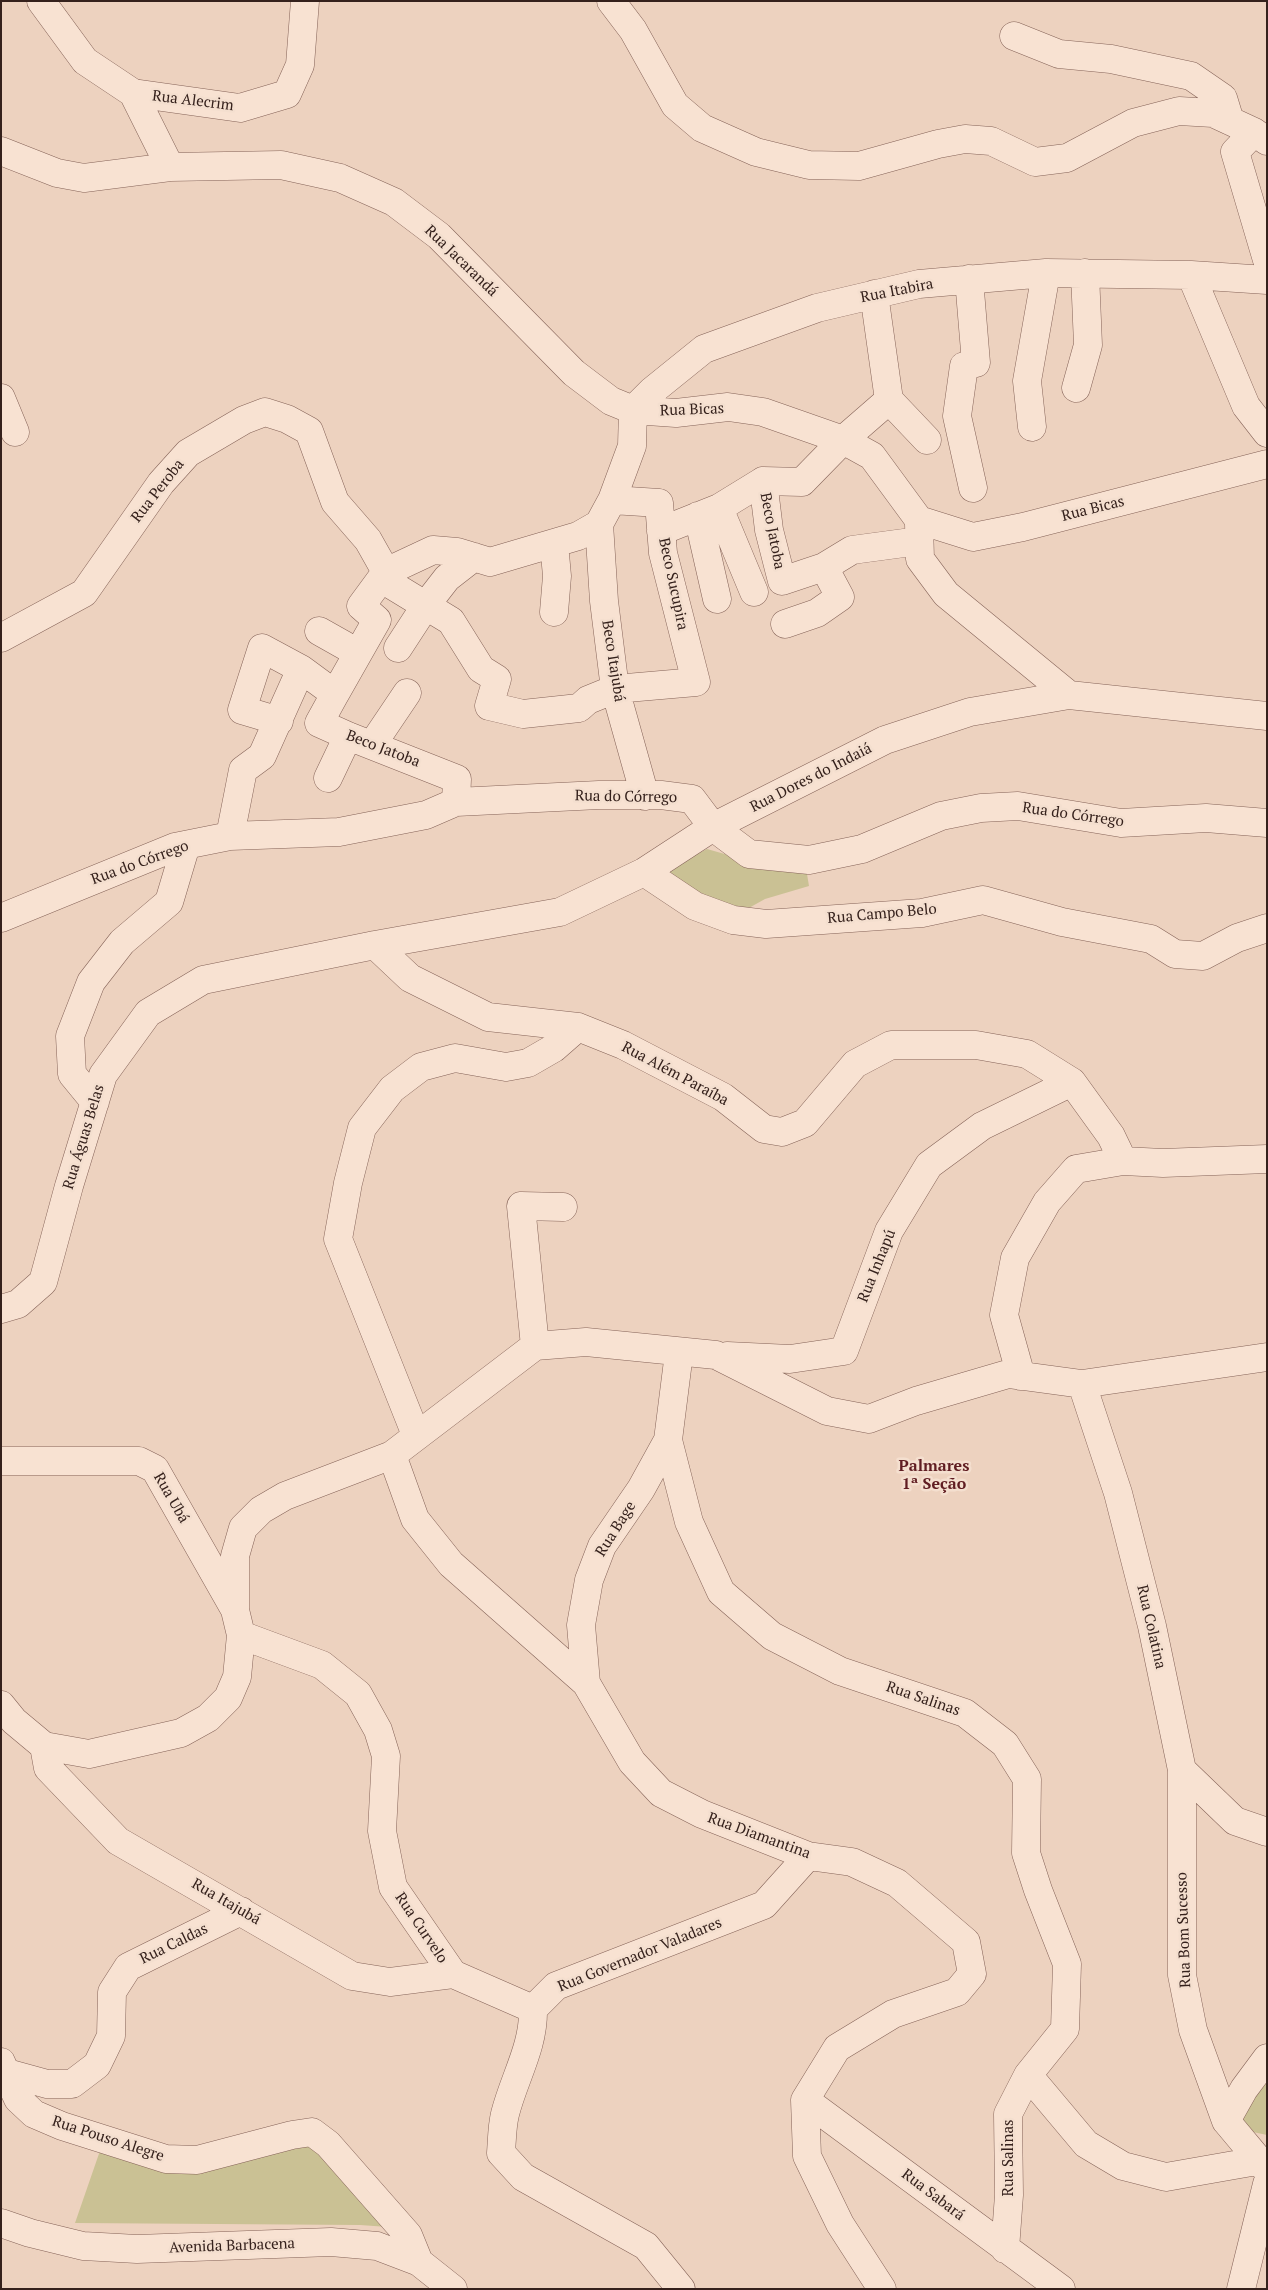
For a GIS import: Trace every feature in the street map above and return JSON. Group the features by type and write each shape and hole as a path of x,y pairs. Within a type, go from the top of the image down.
{"street":[{"name":"Rua Alecrim","path":"41,1 85,61 133,94 240,108 287,94 300,65 305,1"},
{"path":"611,1 633,30 675,105 702,128 756,152 809,165 859,166 938,144 965,139 991,141 1035,162 1067,158 1133,123 1179,111 1213,113 1250,131"},
{"path":"1014,36 1059,54 1111,58 1191,76 1223,98 1250,131"},
{"path":"133,94 170,167"},
{"path":"1250,131 1235,152 1267,260"},
{"name":"Rua Jacarandá","path":"1,151 57,173 84,178 170,167 281,164 340,178 394,202 439,236 574,374 611,401 634,410"},
{"path":"1032,427 1027,381 1046,273"},
{"name":"Rua Itabira","path":"634,410 652,391 704,349 817,308 919,284 1046,273 1191,275 1267,280"},
{"path":"1076,388 1088,345 1085,273"},
{"path":"1191,275 1246,406 1267,433"},
{"path":"969,279 976,363 964,366 957,416 973,488"},
{"path":"874,294 889,400 927,440"},
{"path":"1,398 15,432"},
{"name":"Beco Jatoba","path":"661,531 708,512 762,481 802,482 844,440 889,400"},
{"name":"Rua Bicas","path":"634,410 676,413 728,407 763,412 844,440 872,456 919,531 920,559 946,594 1068,695"},
{"path":"279,721 242,710 262,648 301,669 335,694 377,620 361,606 384,576 433,550 457,552 490,562 578,536 605,512 632,446 634,410"},
{"name":"Rua Peroba","path":"1,638 84,592 162,483 188,453 244,420 265,412 287,419 309,431 335,502 368,540 384,576"},
{"name":"Rua Bicas","path":"919,531 973,537 1023,527 1267,464"},
{"name":"Beco Jatoba","path":"762,481 769,530 782,581 824,567"},
{"name":"Beco Sucupira","path":"605,512 659,503 663,553 696,682 615,689"},
{"name":"Beco Itajubá","path":"605,512 604,601 615,689 645,796"},
{"path":"708,512 754,592"},
{"path":"708,512 717,599"},
{"path":"785,624 817,613 840,597 824,567 852,550 919,531"},
{"path":"554,542 557,576 554,612"},
{"path":"398,648 426,605 447,578 474,557"},
{"path":"384,576 452,621 481,669 497,679 489,706 523,714 579,708 588,700 615,689"},
{"path":"319,631 358,653"},
{"path":"230,836 243,770 262,756 301,669"},
{"path":"328,778 360,741 407,693"},
{"name":"Beco Jatoba","path":"335,694 319,723 457,779 456,802"},
{"name":"Rua Dores do Indaiá","path":"376,945 560,912 644,872 713,827 885,740 970,712 1068,695 1267,716"},
{"name":"Rua do Córrego","path":"8,918 175,847 230,836 339,832 426,815 456,802 599,795 661,795 692,799 713,827 749,854 809,860 862,849 941,816 981,808 1018,806 1121,823 1206,818 1267,823"},
{"path":"95,1102 72,1074 70,1036 91,982 122,942 169,902 186,845"},
{"name":"Rua Campo Belo","path":"644,872 695,906 733,920 766,924 922,913 983,900 1062,922 1151,940 1175,954 1203,956 1237,938 1263,932"},
{"name":"Rua Águas Belas","path":"1,1309 18,1304 44,1282 69,1186 103,1075 148,1013 203,980 376,945"},
{"name":"Rua Além Paraíba","path":"376,945 410,978 488,1017 578,1027 623,1045 722,1096 764,1128 782,1132 806,1123 855,1064 891,1045 976,1045 1027,1054 1072,1082 1111,1136 1123,1161"},
{"path":"416,1436 338,1239 348,1182 362,1128 392,1089 421,1067 454,1058 506,1067 528,1063 554,1048 578,1027"},
{"name":"Rua Inhapú","path":"716,1355 790,1359 844,1351 889,1231 930,1165 982,1126 1072,1082"},
{"path":"1021,1376 1004,1316 1015,1258 1048,1202 1076,1169 1123,1161 1163,1163 1267,1159"},
{"path":"535,1346 521,1206 563,1207"},
{"path":"1,1705 14,1721 44,1746 89,1754 181,1733 208,1718 228,1698 237,1677 238,1622 235,1556 243,1528 261,1510 285,1496 392,1455 535,1346 586,1342 679,1353 716,1355 827,1411 869,1419 916,1401 1008,1374 1082,1384 1267,1358"},
{"name":"Rua Salinas","path":"679,1353 668,1440 689,1522 721,1592 772,1636 840,1671 965,1713 1005,1744 1027,1779 1026,1853 1038,1890 1068,1964 1064,2029 1028,2075 1008,2114 1009,2195 1005,2249"},
{"name":"Rua Colatina","path":"1082,1384 1121,1502 1152,1626 1182,1770"},
{"name":"Rua Bage","path":"586,1684 581,1624 589,1580 602,1546 641,1489 668,1440"},
{"name":"Rua Diamantina","path":"392,1455 415,1518 451,1564 586,1684 632,1762 661,1793 702,1814 808,1856 852,1862 897,1883 966,1942 972,1974 958,1992 893,2014 837,2048 805,2100"},
{"name":"Rua Ubá","path":"1,1461 139,1461 155,1469 238,1622"},
{"name":"Rua Curvelo","path":"238,1622 322,1665 358,1694 378,1730 386,1756 382,1831 394,1887 452,1974 533,2009"},
{"name":"Rua Itajubá","path":"44,1746 48,1768 118,1841 352,1976 390,1982 452,1974"},
{"path":"1182,1770 1236,1821 1267,1832"},
{"name":"Rua Bom Sucesso","path":"1182,1770 1182,1975 1193,2030 1226,2121 1264,2172"},
{"name":"Rua Governador Valadares","path":"533,2009 556,1986 764,1905 808,1856"},
{"name":"Rua Caldas","path":"4,2068 48,2084 72,2084 97,2065 110,2036 112,1992 128,1967 241,1911"},
{"path":"533,2009 534,2026 530,2043 504,2115 501,2153 523,2177 646,2246 682,2289"},
{"path":"1226,2121 1244,2089 1267,2058"},
{"name":"Rua Pouso Alegre","path":"4,2068 18,2099 34,2114 62,2126 166,2159 196,2160 292,2135 312,2132 328,2144 408,2235 419,2262"},
{"path":"1028,2075 1086,2144 1123,2166 1166,2177 1264,2172 1241,2289"},
{"path":"805,2100 806,2156 840,2224 882,2289"},
{"name":"Rua Sabará","path":"805,2100 1061,2289"},
{"name":"Avenida Barbacena","path":"1,2223 30,2233 83,2246 137,2249 331,2242 377,2246 419,2262 454,2289"}],"shaded area":[{"path":"707,849 777,869 806,868 809,886 765,899 738,914 660,873"},
{"path":"1267,2070 1267,2135 1253,2132 1242,2124 1243,2111"},
{"path":"312,2134 388,2227 360,2225 75,2223 102,2145 158,2164"}],"district":[{"name":"Palmares 1ª Seção","path":"934,1475"}]}
